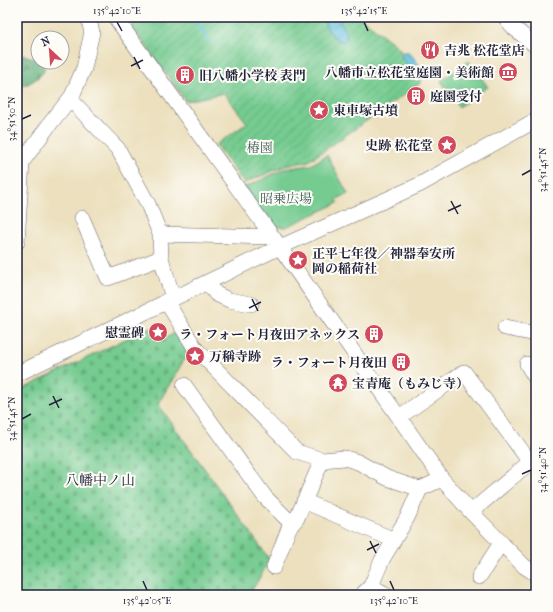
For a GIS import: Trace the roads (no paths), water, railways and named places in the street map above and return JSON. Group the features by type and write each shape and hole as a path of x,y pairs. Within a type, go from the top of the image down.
{"street":[{"path":"17,242 22,162 49,125 70,100 86,61 92,32 88,17"},
{"path":"116,17 277,242 442,479 501,543 524,566 536,574"},
{"path":"505,17 514,28 536,46"},
{"path":"70,100 118,149 148,204 160,234 161,258 170,300 195,348 297,452 322,460 345,458 358,462 387,478 420,489"},
{"path":"17,374 207,282 277,242 419,185 536,120"},
{"path":"82,218 108,278 161,258"},
{"path":"160,234 277,242"},
{"path":"207,282 216,294 229,300 251,304"},
{"path":"505,328 536,334"},
{"path":"527,364 536,379"},
{"path":"399,418 464,372 533,460 471,512"},
{"path":"184,385 265,497 292,524"},
{"path":"274,567 289,528 297,518 322,460"},
{"path":"387,595 367,590 382,560 407,518 420,489 442,479"},
{"path":"304,501 394,540"},
{"path":"479,577 501,543"}],"water":[{"path":"321,17 338,17 346,32 347,38 344,42 333,36 327,29"},
{"path":"403,52 409,52 416,61 422,73 421,76 417,77 414,75 411,68 401,56"}],"waterway":[{"path":"197,17 195,18 208,40"}],"place":[{"name":"吉兆 松花堂店","path":"430,50"},
{"name":"八幡市立松花堂庭園・美術館","path":"508,72"},
{"name":"旧八幡小学校 表門","path":"185,75"},
{"name":"庭園受付","path":"416,96"},
{"name":"東車塚古墳","path":"319,110"},
{"name":"史跡 松花堂","path":"447,145"},
{"name":"正平七年役／神器奉安所 岡の稲荷社","path":"298,260"},
{"name":"慰霊碑","path":"158,332"},
{"name":"ラ・フォート月夜田アネックス","path":"374,334"},
{"name":"万稱寺跡","path":"195,356"},
{"name":"ラ・フォート月夜田","path":"401,362"},
{"name":"宝青庵（もみじ寺）","path":"338,383"}],"district":[{"name":"八幡中ノ山","path":"100,480"}],"park label":[{"name":"椿園","path":"260,147"},
{"name":"昭乗広場","path":"286,198"}]}
